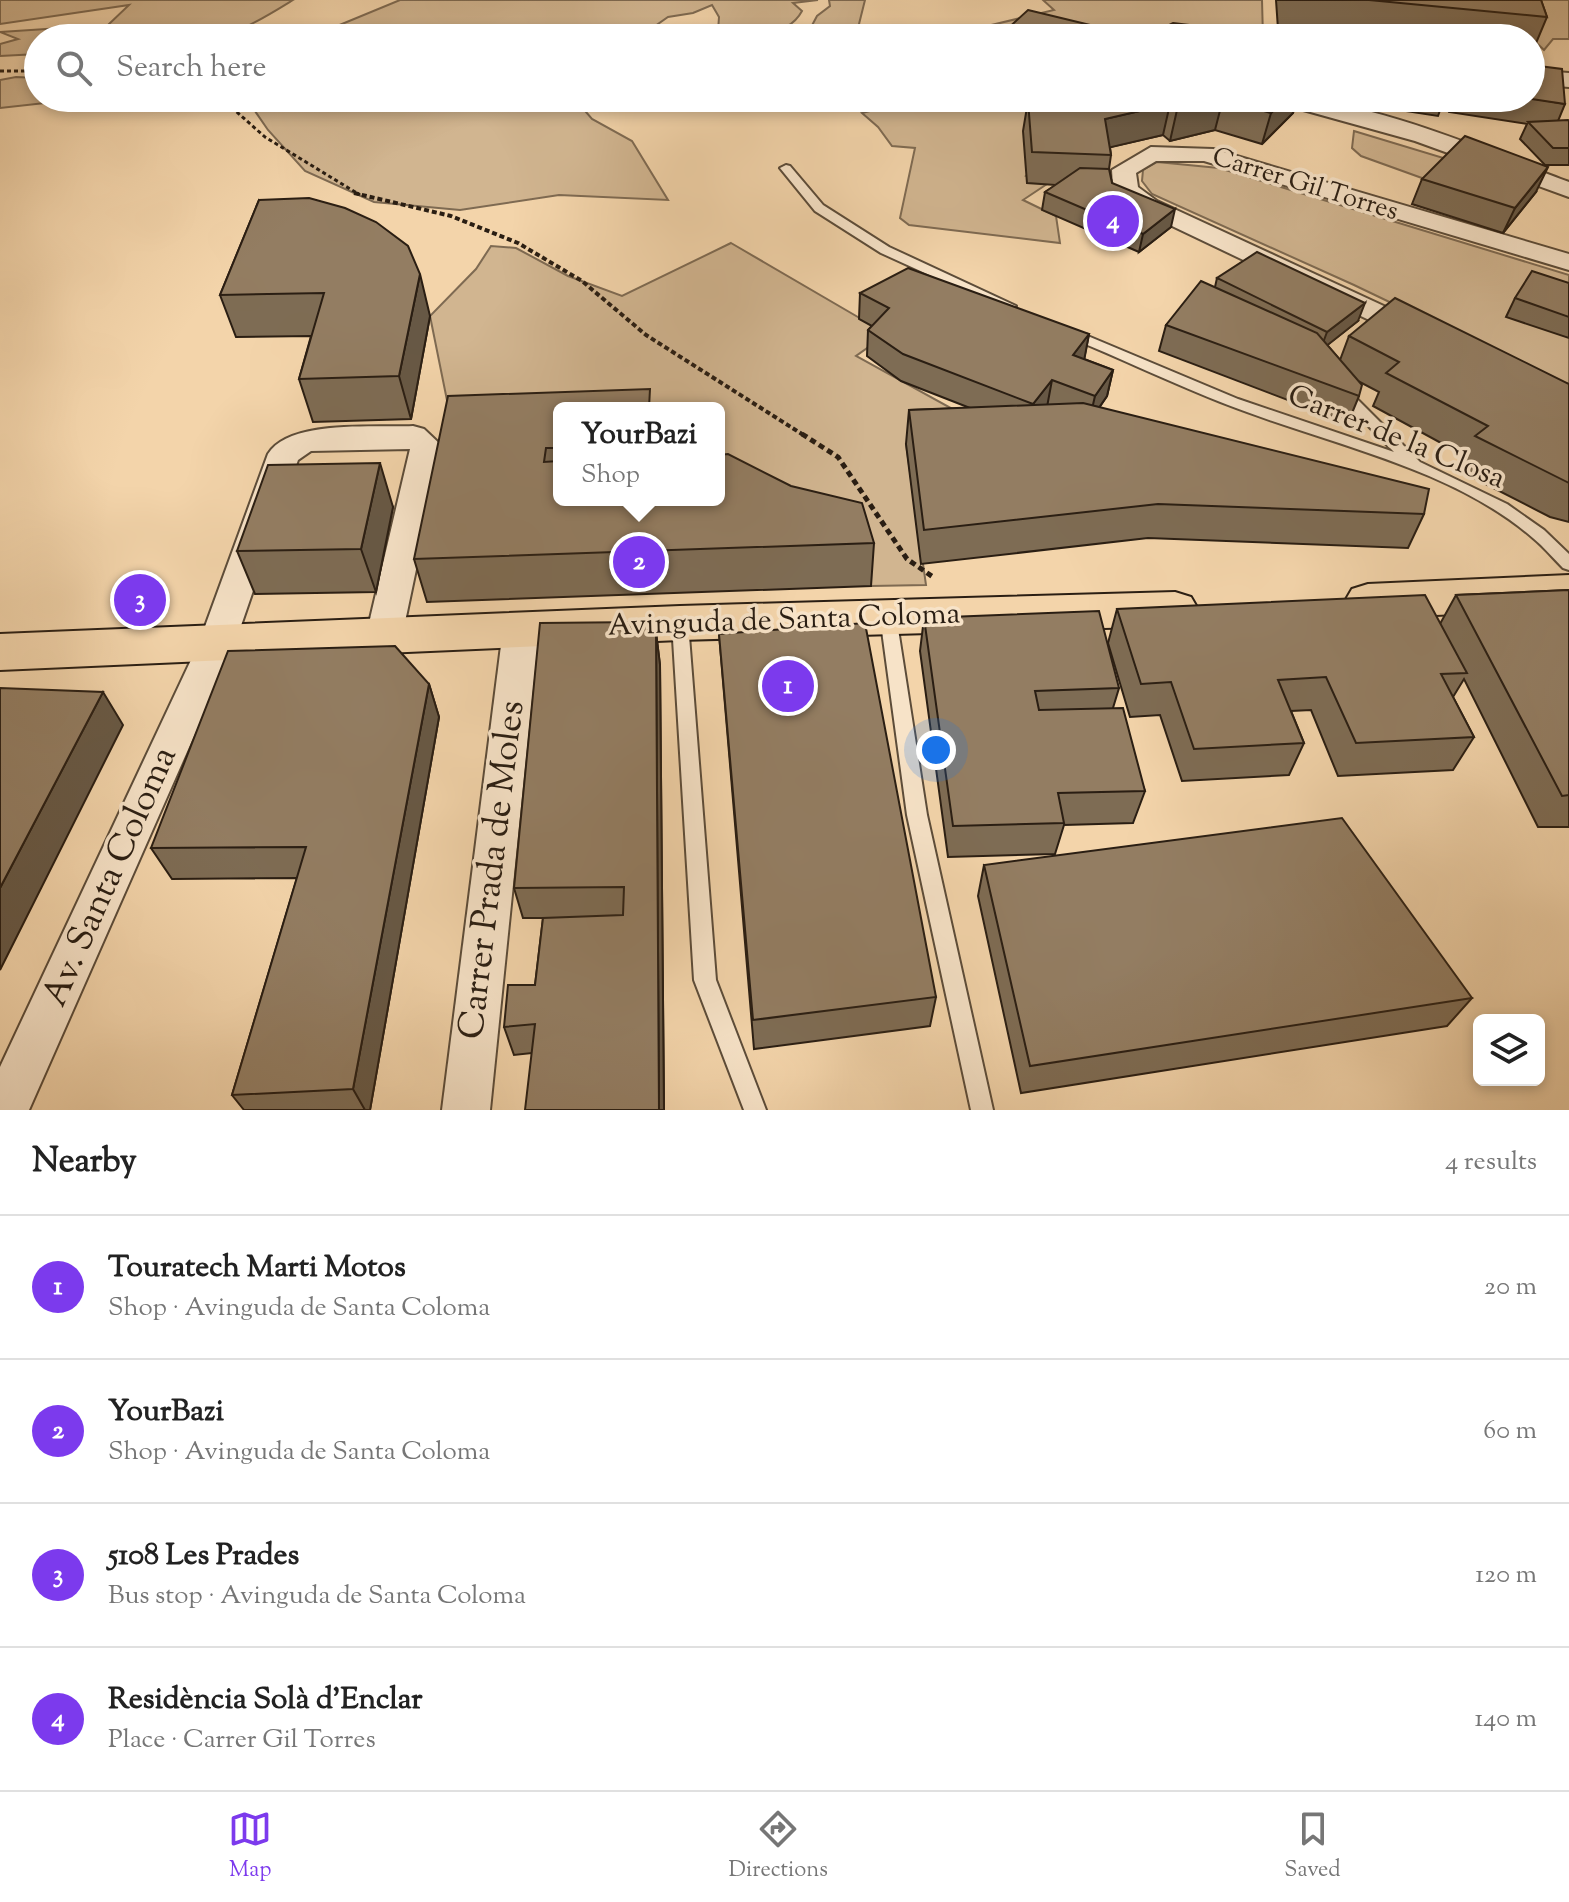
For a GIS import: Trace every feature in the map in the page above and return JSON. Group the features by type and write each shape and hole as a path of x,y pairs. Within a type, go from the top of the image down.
{"main road":[{"path":"1332,603 1569,592"},
{"name":"Avinguda de Santa Coloma","path":"0,652 680,623 1223,607"}],"street":[{"path":"1545,78 1569,80"},
{"path":"1336,112 1423,136 1569,190"},
{"name":"Carrer Gil Torres","path":"1439,343 1148,206 1130,196 1124,187 1124,170 1151,154 1205,154 1569,262"},
{"name":"Av. Santa Coloma","path":"5,1110 217,643 284,454 304,441 413,436 426,446 384,636"},
{"name":"Carrer Prada de Moles","path":"466,1110 521,630"}],"lane":[{"path":"786,168 819,208 885,250 1016,309"},
{"name":"Carrer de la Closa","path":"1059,328 1234,402 1420,470 1517,517 1551,542 1569,564"},
{"path":"1327,377 1420,470"},
{"path":"888,616 917,815 982,1110"},
{"path":"680,623 705,980 755,1110"}],"path":[{"path":"0,71 24,71"},
{"path":"237,112 265,137 356,194 451,216 518,243 582,281 646,335 838,457 907,559 938,580 943,615"}],"shaded area":[{"path":"0,0 293,0 251,24 109,24 129,5 0,24"},
{"path":"400,0 818,0 793,3 802,11 790,24 718,24 719,17 712,5 693,13 668,17 658,24 342,24"},
{"path":"829,0 865,0 859,24 813,24 817,16 830,6"},
{"path":"1043,0 1262,0 1263,24 996,24 1054,10"},
{"path":"1491,0 1569,0 1569,39 1553,39 1545,49 1545,24 1516,24"},
{"path":"24,30 24,55 0,56 0,44 18,39 0,32"},
{"path":"24,77 24,105 0,108 0,80"},
{"path":"256,112 586,112 592,119 632,141 668,200 559,195 460,210 374,202 305,171"},
{"path":"1098,112 1026,176 1047,184 1023,200 1056,216 1060,243 909,225 900,218 915,148 892,146 878,127 862,113"},
{"path":"1354,131 1450,160 1433,182 1361,156 1352,148"},
{"path":"1157,162 1219,168 1569,275 1569,388 1354,285 1152,194 1142,181 1143,170"},
{"path":"731,243 887,334 856,356 978,423 906,444 926,585 871,586 725,501 725,402 553,402 553,409 453,430 430,316 476,269 491,246 516,248 568,276 622,296"}],"building":[{"path":"1369,0 1541,0 1547,17"},
{"path":"1028,10 1086,24 1013,24"},
{"path":"1545,67 1562,69 1565,104 1545,101"},
{"path":"1029,112 1135,112 1105,119 1111,155 1032,152"},
{"path":"1568,120 1569,148 1553,148 1528,122"},
{"path":"1465,136 1548,167 1515,208 1422,179"},
{"path":"1080,168 1109,169 1112,183 1175,209 1143,234 1045,192"},
{"path":"309,198 345,208 376,222 408,246 420,274 399,376 299,379 324,293 220,295 259,200"},
{"path":"1257,252 1365,303 1327,332 1217,278"},
{"path":"908,268 1089,334 1073,355 1113,370 1095,396 1052,380 1033,404 903,354 868,330 889,308 860,293"},
{"path":"1532,271 1569,283 1569,317 1515,298"},
{"path":"1201,281 1317,333 1362,385 1359,396 1166,325"},
{"path":"1395,298 1569,384 1569,483 1475,436 1488,426 1386,373 1399,362 1349,336"},
{"path":"650,389 649,402 553,402 553,448 546,448 544,462 553,461 553,506 725,506 725,454 728,454 791,486 862,503 874,543 414,559 448,396"},
{"path":"1083,403 1429,489 1424,514 1158,504 924,530 909,410"},
{"path":"380,463 361,549 237,551 268,465"},
{"path":"1569,590 1569,795 1562,796 1456,595"},
{"path":"1425,595 1467,673 1441,674 1474,737 1356,743 1326,677 1278,680 1304,743 1194,749 1171,682 1141,684 1117,609"},
{"path":"1099,611 1119,688 1035,691 1039,710 1123,708 1145,791 1058,793 1064,823 953,826 924,618"},
{"path":"642,622 656,632 659,1110 525,1110 535,1024 504,1027 508,985 535,985 543,918 623,915 624,887 514,888 540,623"},
{"path":"865,623 936,997 753,1020 719,634"},
{"path":"395,646 429,684 353,1089 232,1095 306,847 151,848 228,651"},
{"path":"0,688 103,692 0,888"},
{"path":"1342,818 1472,998 1030,1066 984,865"}],"place":[{"name":"Residència Solà d'Enclar","path":"1113,221"},
{"name":"YourBazi","path":"639,562"},
{"name":"5108 Les Prades","path":"140,600"},
{"name":"Touratech Marti Motos","path":"788,686"}]}
